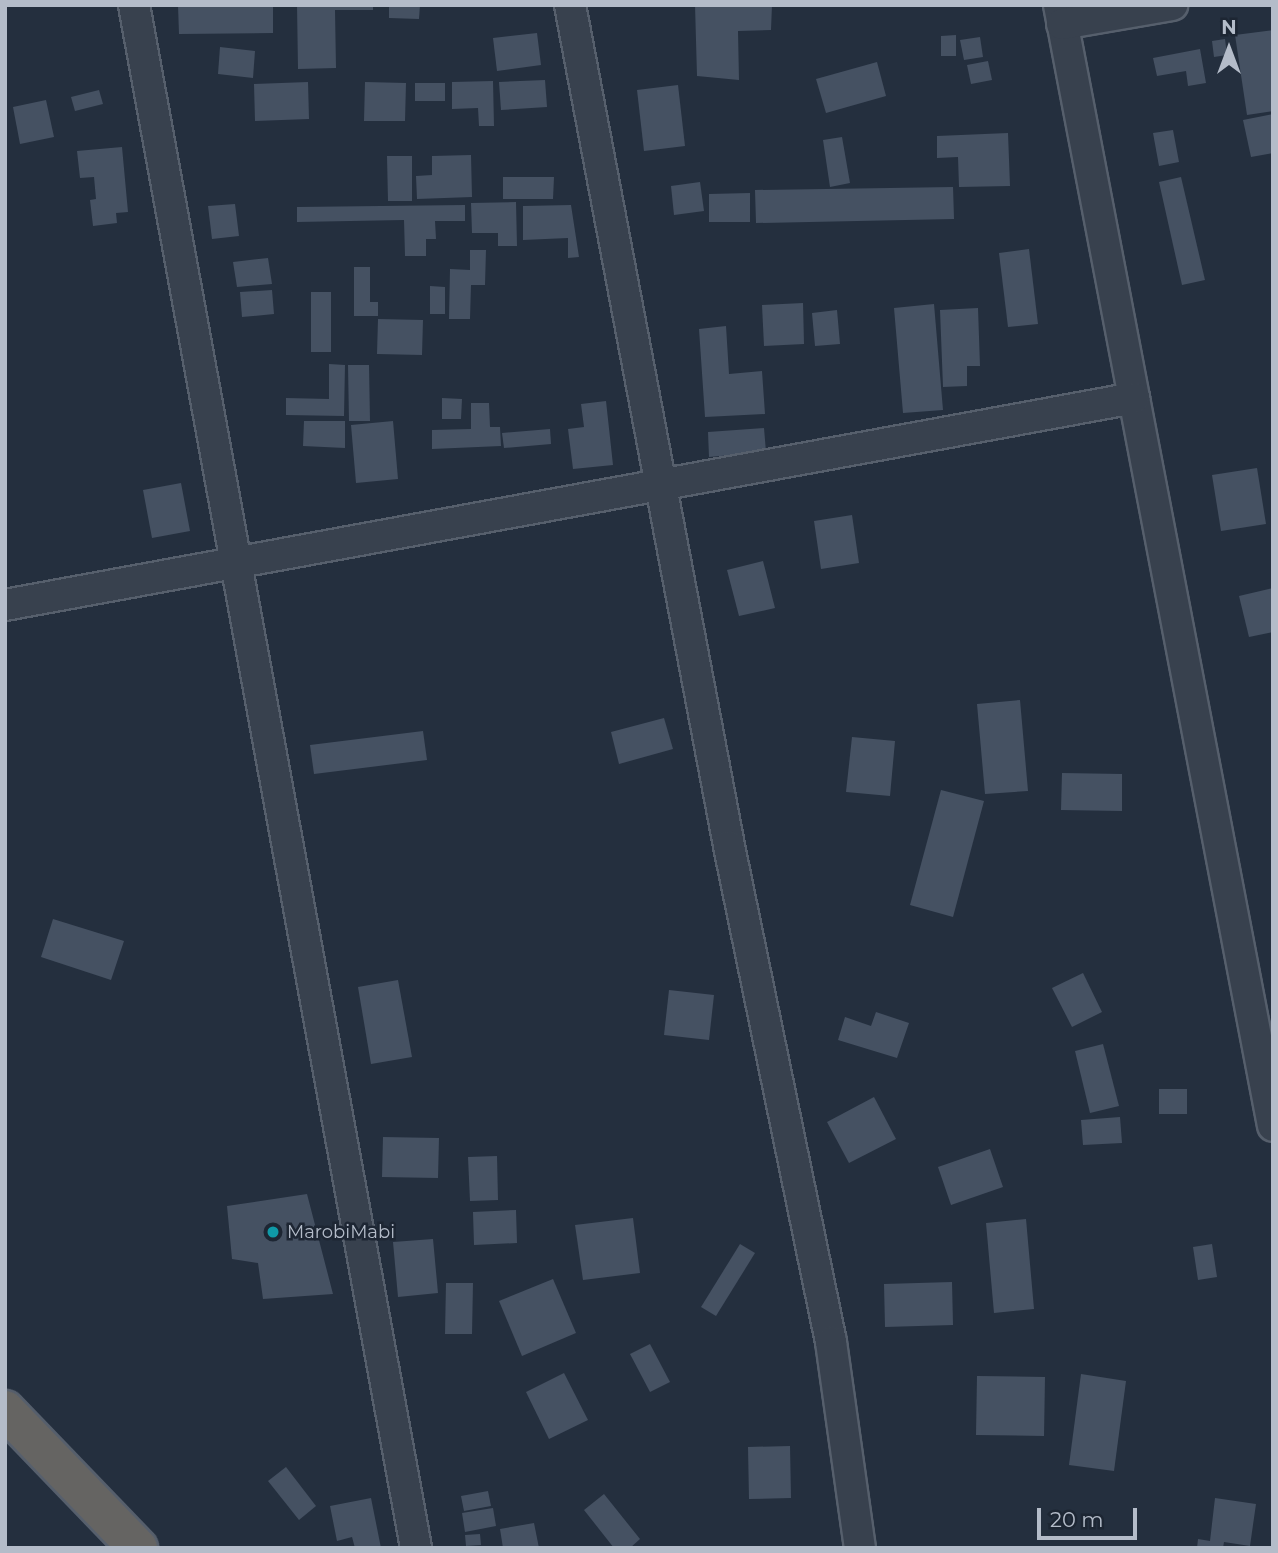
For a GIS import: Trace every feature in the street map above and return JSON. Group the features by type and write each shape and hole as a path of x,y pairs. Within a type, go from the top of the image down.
{"highway":[{"path":"5,1410 138,1548"}],"street":[{"path":"134,5 416,1548"},
{"path":"570,5 660,483 831,1342 860,1548"},
{"path":"1172,5 1060,15 1272,1120"},
{"path":"5,605 1134,398"}],"building":[{"path":"178,5 273,5 273,33 179,34"},
{"path":"297,5 373,5 373,10 335,10 336,68 298,69"},
{"path":"389,5 420,5 419,19 389,18"},
{"path":"695,5 772,5 771,30 738,31 739,80 697,76"},
{"path":"1273,30 1273,111 1247,115 1235,35"},
{"path":"537,33 541,65 497,71 493,38"},
{"path":"956,35 956,56 941,56 941,36"},
{"path":"980,37 983,57 964,60 960,40"},
{"path":"1225,39 1227,55 1214,57 1212,41"},
{"path":"220,47 255,51 253,78 218,74"},
{"path":"1200,49 1206,83 1188,86 1186,71 1157,76 1153,58"},
{"path":"988,61 992,80 971,84 967,65"},
{"path":"877,62 886,96 826,113 816,79"},
{"path":"545,80 547,107 501,110 499,82"},
{"path":"493,81 494,126 479,126 478,108 452,109 452,82"},
{"path":"308,82 309,119 255,121 254,84"},
{"path":"365,82 406,83 405,121 364,121"},
{"path":"415,83 445,83 445,101 415,101"},
{"path":"678,85 685,146 644,151 637,90"},
{"path":"99,90 103,104 75,111 71,97"},
{"path":"46,100 54,137 20,144 13,107"},
{"path":"1273,114 1273,153 1251,157 1243,120"},
{"path":"1173,130 1179,162 1159,166 1153,133"},
{"path":"1008,133 1010,186 959,187 958,157 937,158 937,136"},
{"path":"842,137 850,183 830,187 823,140"},
{"path":"122,147 128,212 116,213 117,223 93,226 90,200 96,199 94,177 80,178 77,151"},
{"path":"471,155 472,197 417,199 416,176 432,175 432,156"},
{"path":"387,156 412,156 412,201 388,201"},
{"path":"503,177 554,177 553,199 503,199"},
{"path":"1181,177 1205,280 1182,285 1159,182"},
{"path":"700,182 704,211 674,215 671,186"},
{"path":"953,187 954,219 756,223 755,190"},
{"path":"750,193 750,222 709,222 709,194"},
{"path":"516,202 517,246 498,246 498,233 472,233 471,203"},
{"path":"235,204 239,236 212,239 208,206"},
{"path":"465,205 465,221 435,221 436,239 426,239 426,256 405,256 404,220 297,222 297,207"},
{"path":"571,205 579,257 568,258 568,238 523,240 523,206"},
{"path":"1029,249 1038,324 1008,327 999,253"},
{"path":"470,250 486,250 485,285 471,285 470,319 449,319 450,269 470,270"},
{"path":"268,258 272,284 237,287 233,262"},
{"path":"354,267 370,267 370,302 378,302 378,316 354,316"},
{"path":"430,286 445,287 445,314 430,314"},
{"path":"272,290 274,314 242,317 240,292"},
{"path":"311,292 331,292 331,352 311,352"},
{"path":"803,303 804,344 764,346 762,305"},
{"path":"934,304 943,410 903,413 894,308"},
{"path":"978,308 980,366 967,366 967,386 943,387 940,310"},
{"path":"837,310 840,344 815,346 812,313"},
{"path":"378,319 423,320 422,355 377,354"},
{"path":"726,326 729,374 762,371 765,414 705,417 699,329"},
{"path":"329,364 345,365 344,416 286,415 286,398 329,399"},
{"path":"348,365 369,365 370,421 349,421"},
{"path":"442,398 462,399 461,419 442,419"},
{"path":"606,401 613,465 573,469 568,429 584,427 581,404"},
{"path":"471,403 489,403 490,427 500,427 501,446 432,449 432,430 471,429"},
{"path":"304,421 345,421 345,448 303,446"},
{"path":"393,421 398,479 356,483 351,425"},
{"path":"764,428 766,452 709,457 708,432"},
{"path":"550,429 551,444 504,448 502,433"},
{"path":"1257,468 1266,524 1221,531 1212,475"},
{"path":"181,483 190,531 152,538 143,490"},
{"path":"852,515 859,563 821,569 814,521"},
{"path":"763,561 775,608 739,616 727,570"},
{"path":"1273,588 1273,632 1249,637 1239,596"},
{"path":"1020,700 1028,791 985,794 977,704"},
{"path":"664,718 673,749 619,764 611,732"},
{"path":"423,731 427,760 314,774 310,745"},
{"path":"852,737 895,741 890,796 846,792"},
{"path":"1062,773 1122,774 1122,811 1061,810"},
{"path":"941,790 984,801 953,917 910,905"},
{"path":"53,919 124,941 111,980 41,957"},
{"path":"1083,973 1102,1012 1072,1027 1052,988"},
{"path":"398,980 412,1057 371,1064 358,987"},
{"path":"669,990 714,995 709,1040 664,1035"},
{"path":"876,1012 909,1023 897,1058 838,1040 845,1017 871,1026"},
{"path":"1103,1044 1119,1106 1090,1113 1075,1051"},
{"path":"1159,1089 1187,1089 1187,1114 1159,1114"},
{"path":"874,1097 896,1139 849,1163 827,1122"},
{"path":"1120,1117 1122,1143 1083,1145 1081,1120"},
{"path":"383,1137 439,1138 438,1178 382,1177"},
{"path":"990,1149 1003,1187 951,1205 938,1167"},
{"path":"497,1156 498,1200 470,1201 468,1157"},
{"name":"MarobiMabi","path":"307,1194 333,1294 263,1299 258,1263 232,1259 227,1206"},
{"path":"516,1210 517,1243 474,1245 473,1212"},
{"path":"633,1218 640,1273 583,1280 575,1225"},
{"path":"1026,1219 1034,1309 994,1313 986,1223"},
{"path":"433,1239 438,1293 398,1297 393,1242"},
{"path":"740,1244 755,1253 716,1316 701,1307"},
{"path":"1212,1244 1217,1277 1198,1280 1193,1247"},
{"path":"553,1279 576,1333 522,1356 499,1301"},
{"path":"952,1282 953,1325 885,1327 884,1284"},
{"path":"446,1283 473,1283 472,1334 445,1334"},
{"path":"650,1344 670,1382 650,1392 630,1354"},
{"path":"564,1373 588,1420 549,1439 526,1392"},
{"path":"1081,1374 1126,1381 1114,1471 1069,1465"},
{"path":"977,1376 1045,1377 1044,1436 976,1435"},
{"path":"790,1446 791,1498 749,1499 748,1447"},
{"path":"286,1467 316,1506 299,1520 268,1481"},
{"path":"488,1491 491,1506 464,1511 461,1496"},
{"path":"604,1494 640,1539 630,1548 614,1548 584,1510"},
{"path":"371,1498 381,1548 355,1548 352,1537 337,1541 330,1506"},
{"path":"1215,1498 1256,1504 1250,1546 1224,1542 1223,1548 1197,1548 1198,1539 1210,1541"},
{"path":"493,1508 496,1526 465,1532 462,1513"},
{"path":"534,1523 539,1548 503,1548 500,1529"},
{"path":"480,1534 481,1545 466,1546 465,1535"}],"place":[{"name":"MarobiMabi","path":"273,1232"}]}
